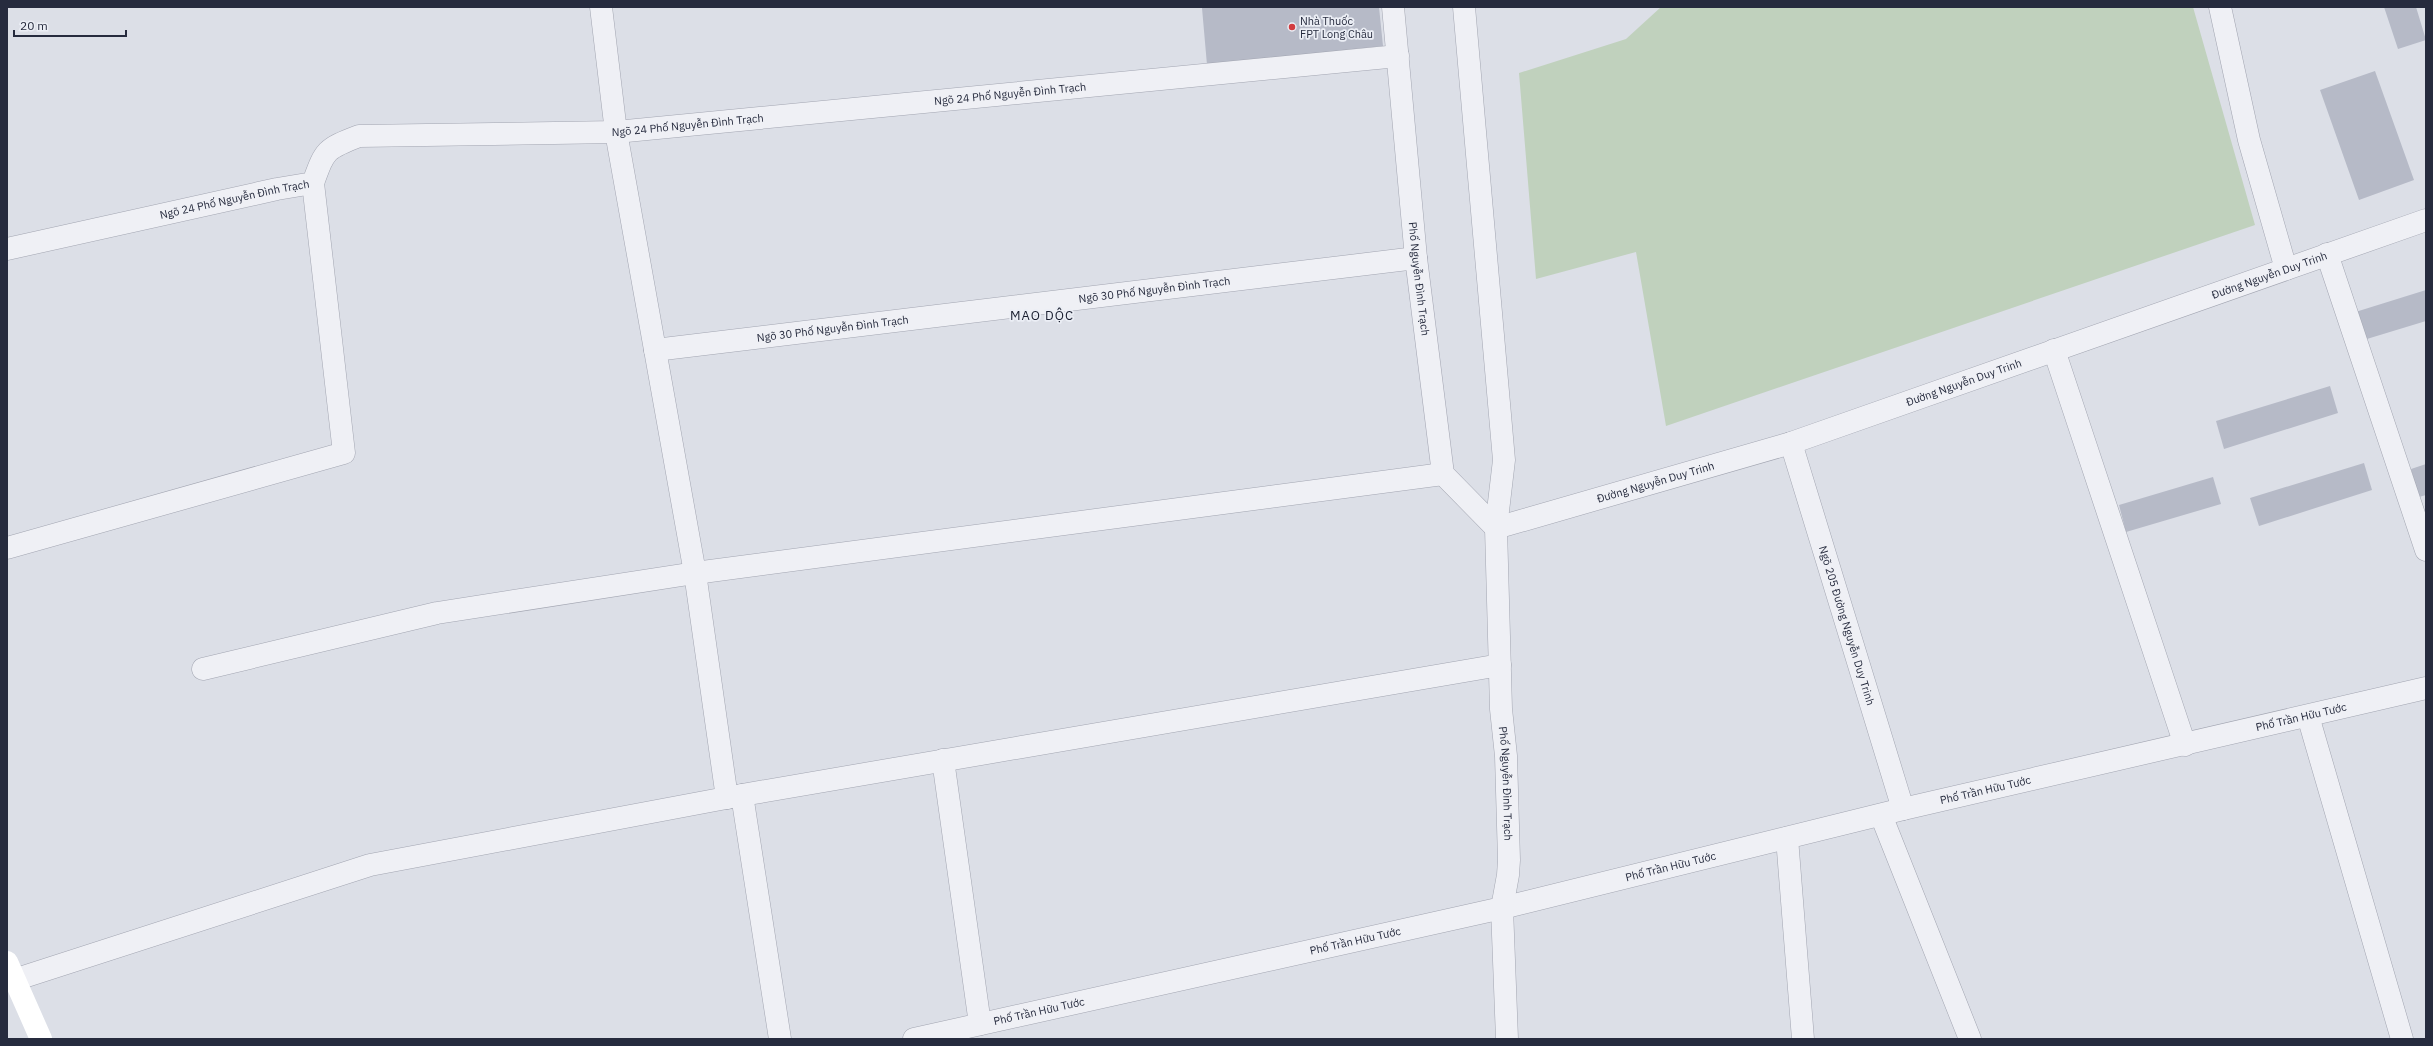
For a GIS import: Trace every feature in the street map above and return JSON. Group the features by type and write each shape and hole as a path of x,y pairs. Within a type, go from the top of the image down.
{"main road":[{"path":"10,971 41,1039"}],"street":[{"path":"601,7 616,132 734,796 780,1039"},
{"name":"Phố Nguyễn Đình Trạch","path":"1392,7 1398,56 1416,258 1443,474"},
{"name":"Phố Nguyễn Đình Trạch","path":"1464,7 1504,460 1496,528 1501,709 1506,756 1509,860 1502,908 1506,1039"},
{"path":"2220,7 2249,140 2286,269"},
{"name":"Ngõ 24 Phố Nguyễn Đình Trạch","path":"7,249 276,189 313,183 324,154 340,143 359,136 616,132 1398,56"},
{"path":"7,548 344,453 313,183"},
{"name":"Đường Nguyễn Duy Trinh","path":"1496,528 1791,443 2426,220"},
{"path":"2327,254 2426,550"},
{"name":"Ngõ 30 Phố Nguyễn Đình Trạch","path":"655,350 1416,258"},
{"path":"2054,350 2185,745"},
{"name":"Ngõ 205 Đường Nguyễn Duy Trinh","path":"1791,443 1904,809"},
{"path":"203,669 437,613 695,573 1443,474 1496,528"},
{"path":"10,971 370,865 734,796 1500,664"},
{"name":"Phố Trần Hữu Tước","path":"914,1039 1502,908 1904,809 2426,688"},
{"path":"2308,716 2402,1039"},
{"path":"943,760 980,1024"},
{"path":"1881,815 1970,1039"},
{"path":"1787,838 1803,1039"}],"green space":[{"path":"1661,7 2193,7 2255,225 1666,426 1636,252 1536,279 1519,73 1626,39"}],"building":[{"name":"Nhà Thuốc FPT Long Châu","path":"1379,7 1383,46 1207,65 1202,8"},
{"path":"2384,7 2416,7 2426,40 2398,49"},
{"path":"2375,71 2414,180 2359,200 2320,90"},
{"path":"2426,290 2426,321 2357,342 2349,314"},
{"path":"2330,386 2338,413 2224,449 2216,421"},
{"path":"2364,463 2372,490 2259,526 2250,498"},
{"path":"2426,464 2426,495 2419,497 2411,469"},
{"path":"2213,477 2221,504 2126,532 2119,505"}],"place":[{"name":"Nhà Thuốc FPT Long Châu","path":"1292,27"}],"district":[{"name":"MAO DỘC","path":"1042,315"}]}
